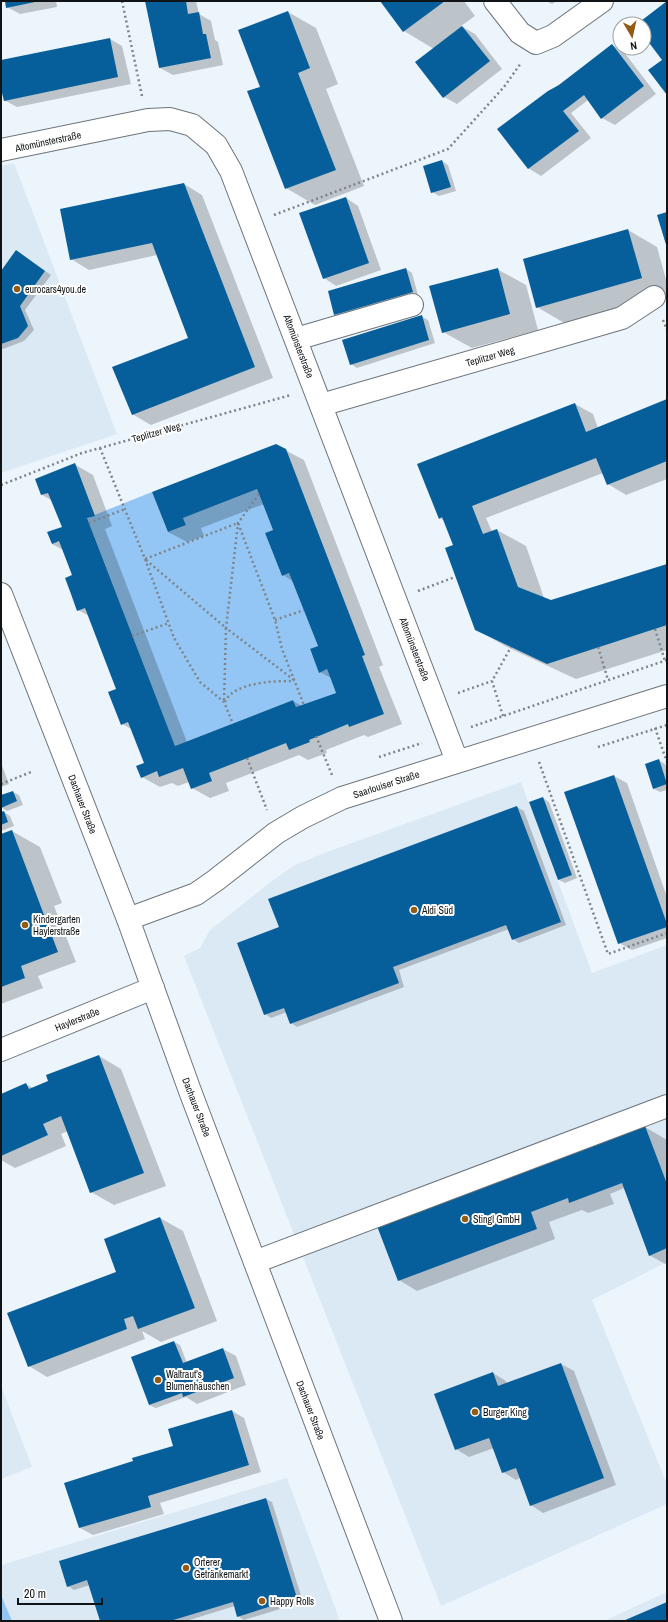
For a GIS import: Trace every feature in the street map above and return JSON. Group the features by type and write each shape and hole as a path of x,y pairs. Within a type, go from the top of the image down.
{"street":[{"path":"495,1 520,33 536,43 553,36 602,1"},
{"name":"Altomünsterstraße","path":"1,150 148,120 170,119 192,125 216,145 231,171 457,761"},
{"name":"Teplitzer Weg","path":"318,396 622,318 654,297"},
{"path":"296,339 412,305"},
{"name":"Dachauer Straße","path":"1,594 128,920 152,988 391,1621"},
{"name":"Saarlouiser Straße","path":"128,920 196,894 276,833 303,817 342,798 667,696"},
{"name":"Haylerstraße","path":"1,1050 152,988"},
{"path":"255,1262 667,1106"}],"path":[{"path":"122,1 148,120"},
{"path":"251,224 448,149 504,87 536,43"},
{"name":"Teplitzer Weg","path":"1,485 82,453 318,396"},
{"path":"100,448 145,559 174,638 200,682 224,702"},
{"path":"233,724 224,702 226,628 238,523 259,494"},
{"path":"89,523 125,509"},
{"path":"145,559 238,523"},
{"path":"238,523 275,620 282,650 304,705"},
{"path":"145,559 226,628 295,681"},
{"path":"396,599 455,577"},
{"path":"275,620 304,610"},
{"path":"132,636 169,623"},
{"path":"655,629 665,661"},
{"path":"435,701 492,681 511,647"},
{"path":"598,647 608,680"},
{"path":"224,702 231,694 260,683 295,681"},
{"path":"492,681 503,716"},
{"path":"646,703 667,762"},
{"path":"590,749 667,725"},
{"path":"316,736 342,798"},
{"path":"531,738 608,954 667,934"},
{"path":"247,758 276,833"},
{"path":"532,767 547,762"},
{"path":"1,784 31,772"}],"shaded area":[{"path":"14,163 117,434 1,473 1,166"},
{"path":"257,489 273,530 265,533 282,576 289,573 318,646 310,650 319,672 327,669 336,693 296,707 293,700 175,746 87,518 152,492 168,532 186,525 183,518"},
{"path":"521,782 592,973 667,945 667,1262 592,1300 667,1484 667,1504 441,1606 184,956 200,948 210,930 272,881 295,865"},
{"path":"1,1386 32,1467 1,1479"},
{"path":"287,1478 340,1621 1,1621 1,1565"},
{"path":"667,1592 667,1621 603,1621 606,1620"},
{"path":"1,1595 12,1621 1,1621"}],"building":[{"path":"5,1 35,1 35,2 6,8"},
{"path":"145,1 186,1 188,14 199,12 203,34 206,34 211,58 159,68"},
{"path":"380,1 445,1 403,32"},
{"path":"667,1 667,95 648,70 662,60 652,47 652,16 647,16"},
{"path":"288,11 310,68 298,73 336,170 285,189 247,91 260,87 238,30"},
{"path":"462,26 490,61 443,98 415,62"},
{"path":"110,38 118,77 4,101 1,89 1,60"},
{"path":"612,44 612,56 621,56 644,86 601,119 584,95 563,111 579,131 528,169 497,129 548,91 559,85"},
{"path":"442,160 451,187 431,193 423,166"},
{"path":"184,183 255,367 132,415 112,367 188,338 152,243 70,260 60,209"},
{"path":"346,197 369,263 323,279 299,213"},
{"path":"667,212 667,248 657,215"},
{"path":"628,229 642,278 536,308 523,259"},
{"name":"eurocars4you.de","path":"16,250 45,271 20,306 28,326 18,338 1,344 1,271"},
{"path":"406,268 413,292 334,315 328,291"},
{"path":"498,268 510,314 442,333 429,286"},
{"path":"422,315 429,340 350,365 342,340"},
{"path":"667,399 667,461 607,485 596,458 472,506 483,534 497,529 518,587 551,600 667,564 667,625 547,664 475,630 445,548 453,545 442,517 439,519 417,464 575,403 586,432"},
{"path":"276,444 286,449 365,655 362,656 384,714 349,727 348,724 289,750 286,743 209,773 212,781 191,789 183,768 159,777 157,771 141,778 136,766 144,763 128,722 121,725 108,692 116,689 85,608 77,611 65,578 72,575 59,541 52,544 47,532 62,527 48,493 41,495 35,479 75,463 95,516 87,518 175,746 293,700 296,707 336,693 327,669 319,673 310,649 318,646 289,573 282,576 265,533 273,530 257,489 183,518 186,525 168,532 152,492"},
{"path":"659,759 667,784 653,789 645,764"},
{"path":"614,775 667,924 667,927 618,944 564,792"},
{"path":"13,791 17,801 1,808 1,795"},
{"path":"543,797 572,875 558,880 529,802"},
{"name":"Aldi Süd","path":"517,806 561,922 512,940 506,925 393,967 399,983 290,1024 284,1008 264,1015 237,943 279,927 268,899"},
{"path":"4,811 8,822 1,825 1,812"},
{"name":"Kindergarten Haylerstraße","path":"12,830 58,952 21,966 25,978 1,987 1,834"},
{"path":"99,1055 144,1173 90,1193 61,1116 43,1124 48,1135 1,1156 1,1094 26,1083 29,1089 48,1081 46,1075"},
{"name":"Stingl GmbH","path":"645,1126 667,1184 667,1248 649,1256 622,1183 569,1203 568,1198 531,1212 537,1229 398,1281 377,1226"},
{"path":"160,1217 195,1308 138,1329 133,1316 124,1319 127,1329 28,1367 7,1313 116,1272 104,1239"},
{"path":"174,1341 183,1363 223,1348 234,1378 183,1397 182,1393 149,1405 131,1357"},
{"path":"561,1363 604,1478 530,1506 516,1468 502,1473 489,1438 455,1450 434,1394 493,1372 498,1386"},
{"path":"232,1410 249,1465 148,1496 151,1507 79,1528 64,1483 133,1461 132,1458 173,1446 168,1429"},
{"name":"Orterer Getränkemarkt","path":"266,1498 297,1598 237,1617 233,1602 170,1621 100,1621 87,1580 67,1587 59,1561"},
{"path":"667,1602 667,1621 623,1621"}],"place":[{"name":"eurocars4you.de","path":"17,289"},
{"name":"Aldi Süd","path":"414,910"},
{"name":"Kindergarten Haylerstraße","path":"25,925"},
{"name":"Stingl GmbH","path":"465,1219"},
{"name":"Waltraut's Blumenhäuschen","path":"158,1380"},
{"name":"Burger King","path":"475,1412"},
{"name":"Orterer Getränkemarkt","path":"186,1568"},
{"name":"Happy Rolls","path":"262,1601"}]}
